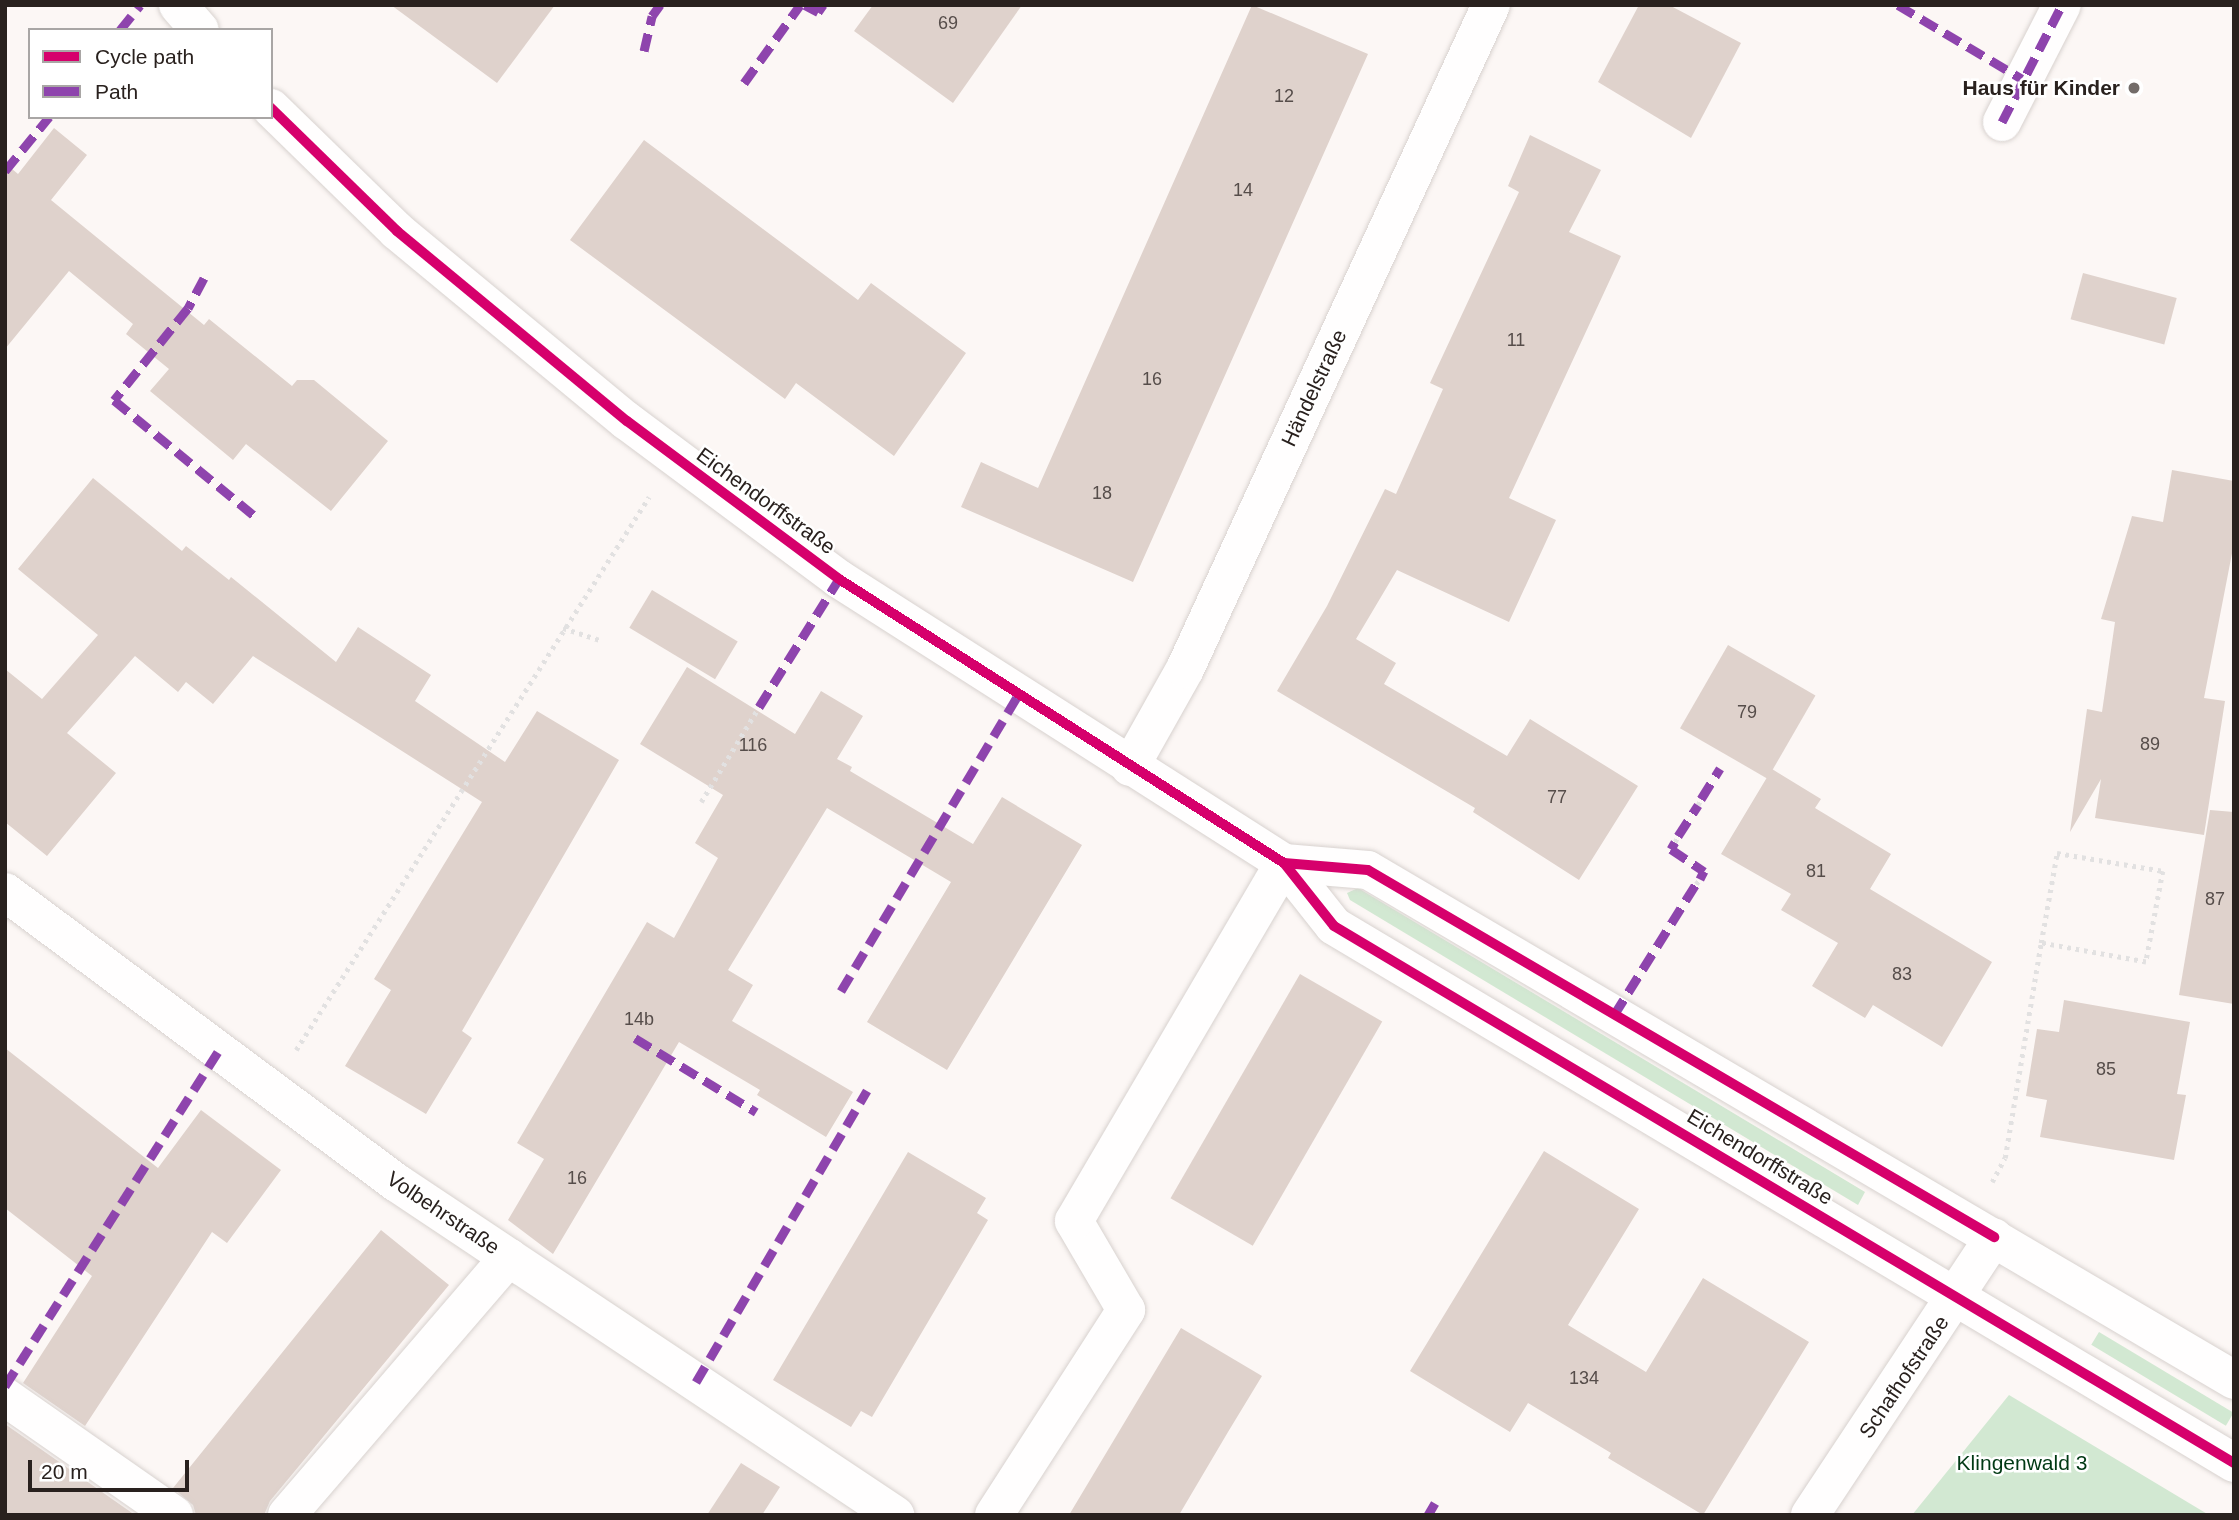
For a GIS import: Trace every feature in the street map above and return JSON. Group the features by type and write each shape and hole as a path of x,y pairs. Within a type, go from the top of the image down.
{"street":[{"path":"178,5 198,28"},
{"name":"Händelstraße","path":"1130,767 1185,669 1491,5"},
{"path":"2001,122 2062,5"},
{"name":"Eichendorffstraße","path":"273,110 397,231 637,429 839,579 1284,863 1334,926 2234,1463"},
{"path":"994,1515 1126,1310 1074,1222 1284,863"},
{"name":"Eichendorffstraße","path":"1284,863 1368,870 2234,1380"},
{"name":"Volbehrstraße","path":"5,892 397,1183 895,1515"},
{"name":"Schafhofstraße","path":"1810,1515 1958,1298 1981,1230"},
{"path":"287,1515 509,1257"},
{"path":"5,1397 174,1515"}],"path":[{"path":"271,1089 628,527"},
{"path":"564,628 601,640"},
{"path":"701,802 759,707"},
{"path":"1981,1230 2006,1158 2041,943 2057,853 2163,871 2147,962 2041,943"}],"green space":[{"path":"1358,888 1865,1192 1858,1205 1350,900 1347,893"},
{"path":"2099,1332 2234,1413 2226,1426 2091,1345"},
{"name":"Klingenwald 3","path":"2009,1395 2209,1515 1912,1515"}],"building":[{"path":"391,5 555,5 497,83"},
{"path":"873,5 1022,5 953,103 854,31"},
{"path":"1252,5 1368,54 1133,582 961,507 981,462 1038,488"},
{"path":"1639,5 1669,5 1741,43 1691,138 1598,82"},
{"path":"54,128 87,155 51,200 204,325 209,319 292,386 297,380 314,380 388,441 331,511 246,444 233,460 150,391 169,369 126,334 133,324 69,271 5,349 5,163 18,174"},
{"path":"1530,135 1601,170 1569,232 1621,256 1509,498 1556,520 1509,622 1397,570 1356,639 1396,663 1384,684 1507,756 1530,719 1638,786 1579,880 1473,812 1475,808 1277,691 1327,606 1385,489 1396,494 1443,389 1430,383 1519,192 1508,186"},
{"path":"644,140 858,300 871,283 966,353 894,456 796,383 785,399 570,240"},
{"path":"2083,273 2177,298 2164,344 2071,319"},
{"path":"2172,470 2234,481 2234,543 2204,698 2225,701 2204,835 2095,818 2101,779 2070,832 2087,709 2102,712 2115,622 2101,619 2132,516 2163,522"},
{"path":"93,478 182,551 186,546 229,580 231,577 336,662 358,627 431,675 415,701 505,762 537,711 619,760 462,1031 472,1038 426,1114 345,1066 391,990 374,979 482,802 253,656 213,704 186,682 178,692 135,656 67,733 116,773 47,856 5,822 5,669 42,699 98,635 18,569"},
{"path":"652,590 738,642 715,679 629,628"},
{"path":"1728,645 1815,696 1767,779 1680,728"},
{"path":"687,667 795,734 821,691 863,716 837,759 852,767 850,771 973,844 1002,797 1082,845 947,1070 867,1022 951,882 827,808 728,970 753,985 732,1021 853,1092 826,1137 757,1095 760,1090 679,1042 553,1254 508,1220 544,1159 517,1143 647,922 674,938 718,858 695,843 723,795 640,744"},
{"path":"1772,769 1821,799 1815,808 1891,854 1870,889 1992,962 1942,1047 1873,1005 1865,1018 1812,986 1838,943 1781,910 1791,894 1721,854"},
{"path":"2210,810 2234,812 2234,1004 2179,995"},
{"path":"1300,974 1382,1022 1253,1246 1170,1198"},
{"path":"2064,1000 2190,1022 2177,1094 2186,1095 2174,1160 2040,1137 2047,1100 2026,1096 2037,1029 2059,1032"},
{"path":"5,1048 158,1168 201,1110 281,1170 227,1243 212,1232 85,1426 23,1383 92,1276 5,1208"},
{"path":"1544,1151 1639,1209 1568,1325 1646,1372 1703,1278 1809,1342 1703,1515 1608,1458 1611,1453 1528,1403 1510,1432 1410,1371"},
{"path":"908,1152 986,1198 977,1213 988,1220 872,1417 861,1411 851,1427 773,1380"},
{"path":"381,1230 449,1285 270,1501 264,1515 196,1515 193,1505 173,1488"},
{"path":"1181,1328 1262,1376 1179,1515 1069,1515"},
{"path":"5,1424 135,1515 5,1515"},
{"path":"741,1463 780,1487 762,1515 707,1515"}],"marked path":[{"path":"122,28 140,5"},
{"path":"644,51 652,16 660,5"},
{"path":"744,83 800,5"},
{"path":"805,5 818,12 823,5"},
{"path":"1898,5 2022,79"},
{"path":"2002,122 2062,5"},
{"path":"5,171 47,119"},
{"path":"204,278 188,308 114,400 257,518"},
{"path":"759,707 839,579"},
{"path":"841,991 1018,695"},
{"path":"1701,799 1720,769"},
{"path":"1678,836 1698,805"},
{"path":"1675,842 1671,849 1704,871 1700,879"},
{"path":"1614,1015 1696,884"},
{"path":"635,1038 756,1112"},
{"path":"5,1386 219,1050"},
{"path":"696,1382 867,1091"},
{"path":"1428,1515 1435,1503"}],"cycle path":[{"path":"273,110 397,231 627,421 839,579 1284,863 1334,926 2234,1463"},
{"path":"1284,863 1368,870 1994,1237"}],"place":[{"name":"Haus für Kinder","path":"2134,88"}]}
